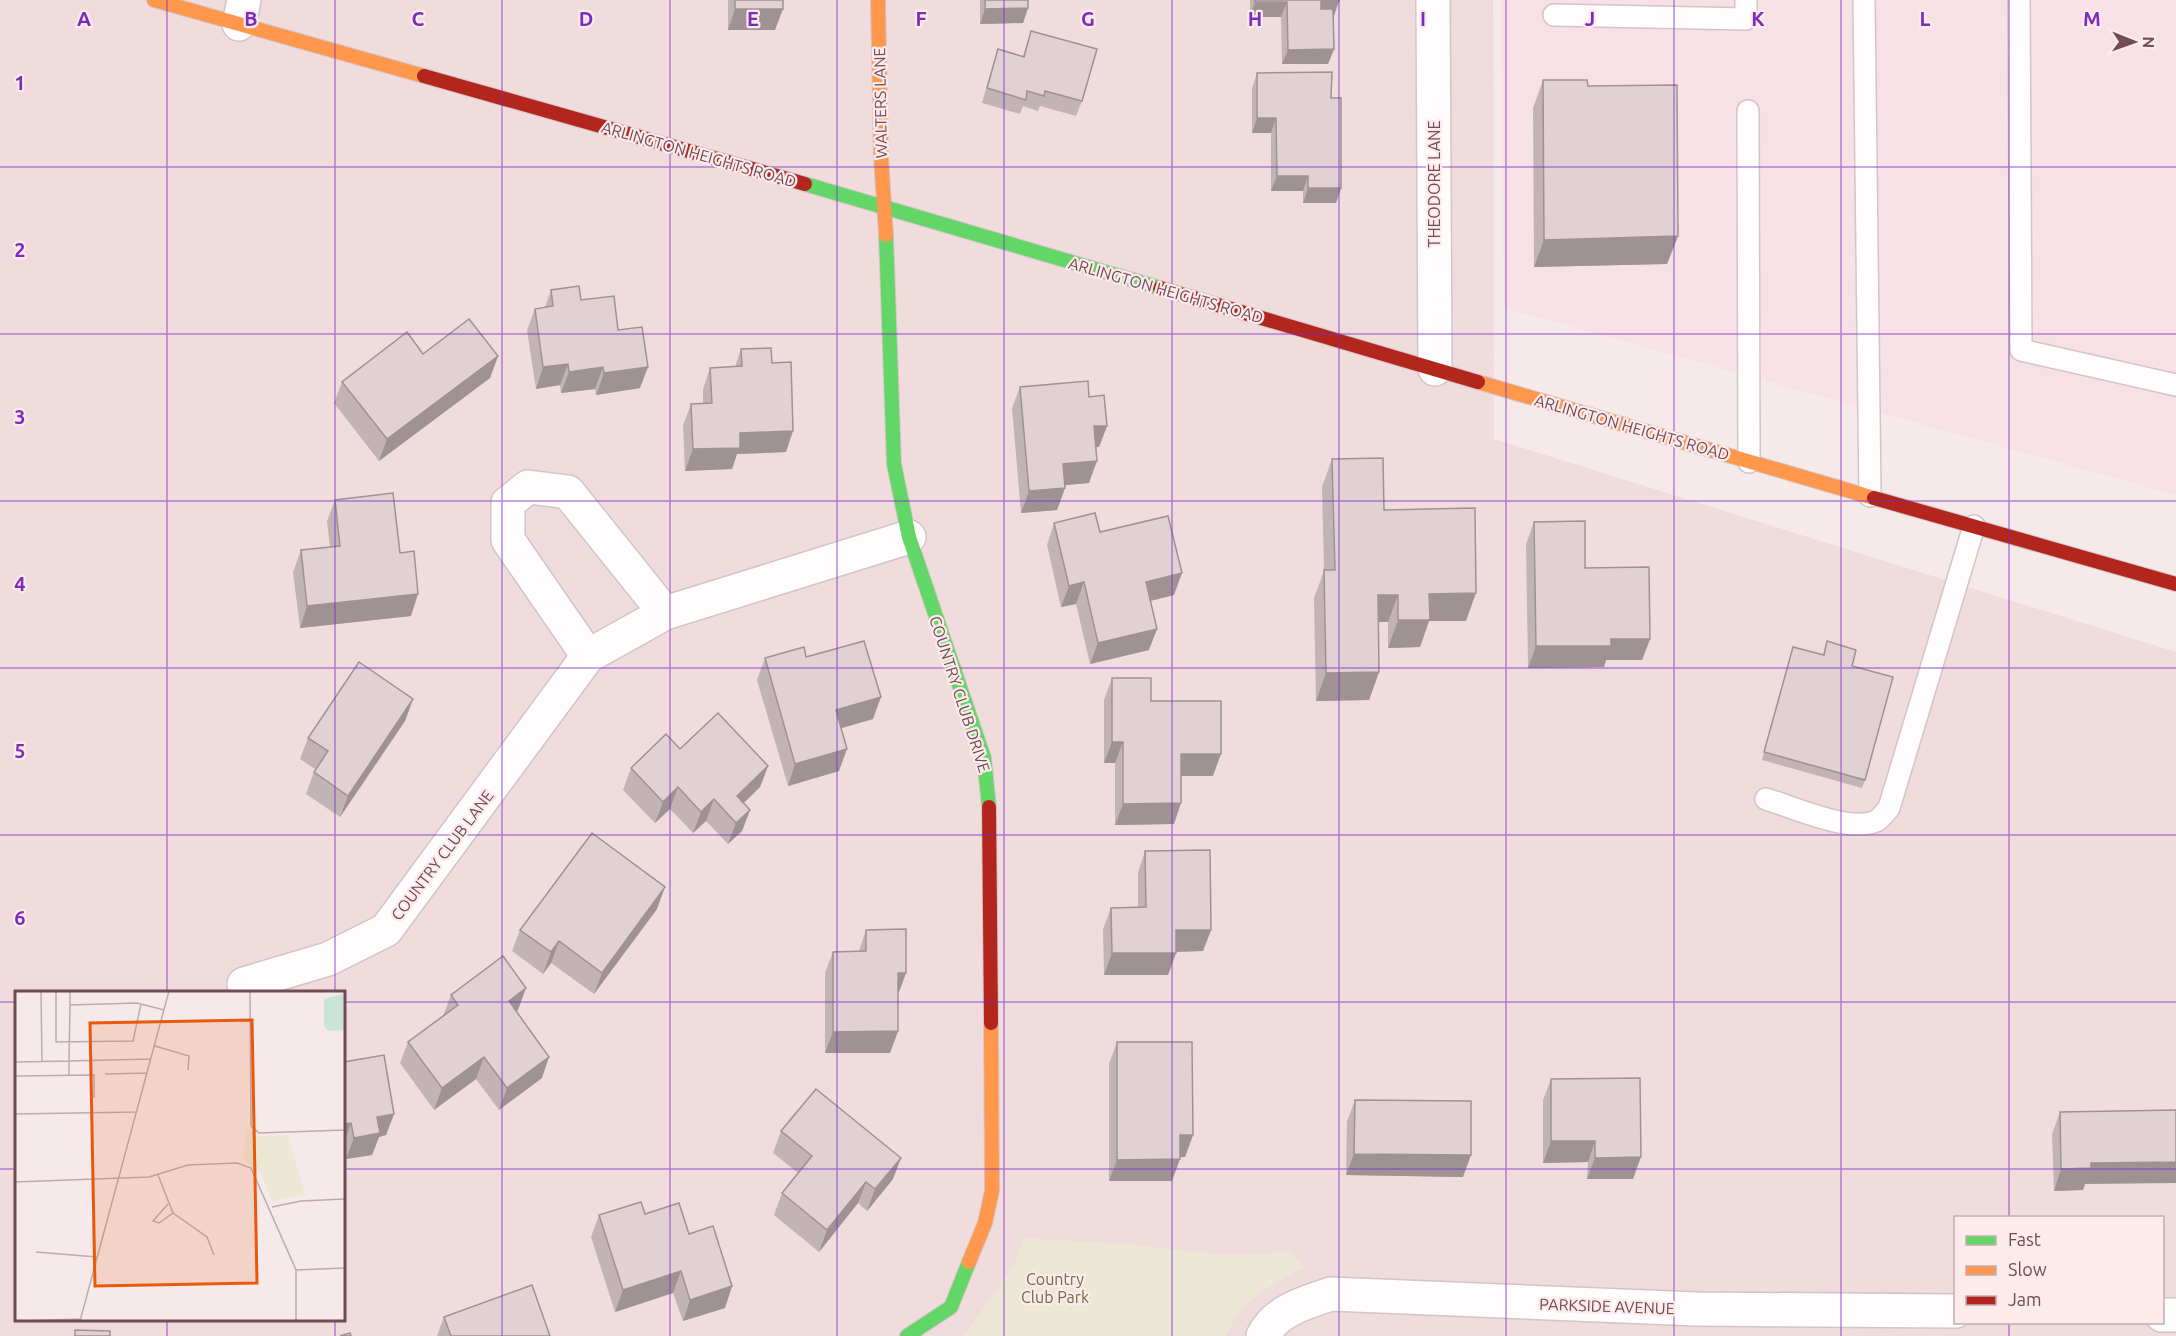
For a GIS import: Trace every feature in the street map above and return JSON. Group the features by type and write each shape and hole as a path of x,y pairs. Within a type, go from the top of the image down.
{"street":[{"name":"ARLINGTON HEIGHTS ROAD","path":"154,0 241,12 884,206 1749,462 2176,584"},
{"name":"WALTERS LANE","path":"878,0 884,206"},
{"name":"THEODORE LANE","path":"1433,0 1435,369"},
{"name":"COUNTRY CLUB DRIVE","path":"884,206 890,308 894,464 909,537 984,758 989,787 992,1191 985,1223 951,1307 906,1336"},
{"path":"588,656 508,540 507,503 528,487 568,492 665,613"},
{"name":"COUNTRY CLUB LANE","path":"244,984 328,959 386,930 588,656 665,613 909,537"},
{"name":"PARKSIDE AVENUE","path":"1265,1331 1296,1306 1330,1294 1697,1309 1954,1311"}],"lane":[{"path":"1554,15 1746,19 1746,0"},
{"path":"1864,0 1870,496"},
{"path":"2019,0 2021,350 2176,384"},
{"path":"1748,111 1749,462"},
{"path":"1766,799 1844,823 1863,824 1877,820 1889,808 1974,526"}],"shaded area":[{"path":"0,0 1493,0 1494,439 2176,652 2176,1336 0,1336"},
{"path":"1501,0 2176,0 2176,495 1504,308"}],"green space":[{"name":"Country Club Park","path":"1024,1238 1135,1245 1222,1255 1293,1252 1303,1268 1268,1288 1248,1303 1226,1336 964,1336 1014,1264"}],"building":[{"path":"735,0 783,0 783,9 735,9"},
{"path":"985,0 1028,0 1028,8 985,9"},
{"path":"1255,0 1339,0 1321,1 1321,9 1333,9 1334,49 1288,50 1287,2 1255,2"},
{"path":"1031,31 1097,49 1082,101 1045,91 1044,96 1027,91 1026,100 987,88 998,49 1024,57"},
{"path":"1332,72 1331,98 1341,98 1341,188 1308,188 1308,176 1277,176 1276,118 1257,118 1257,73"},
{"path":"1543,80 1587,80 1588,86 1677,85 1678,236 1544,240"},
{"path":"579,286 581,300 614,296 618,330 642,327 648,367 604,373 603,367 569,372 568,364 543,367 535,309 553,306 551,290"},
{"path":"469,319 498,356 387,439 342,382 407,332 423,354"},
{"path":"771,348 772,363 791,362 793,431 740,433 740,448 693,449 691,404 712,403 710,368 742,366 741,349"},
{"path":"1088,381 1089,397 1104,395 1107,426 1094,426 1097,461 1063,464 1065,488 1029,491 1020,387"},
{"path":"1383,458 1384,510 1475,508 1476,593 1429,594 1430,620 1398,620 1398,595 1378,595 1379,672 1326,673 1324,570 1335,570 1332,459"},
{"path":"393,493 400,553 414,551 418,594 307,606 301,550 340,546 335,500"},
{"path":"1095,513 1100,532 1168,516 1182,573 1146,582 1157,629 1098,643 1084,582 1069,586 1054,523"},
{"path":"1585,521 1585,568 1649,567 1650,639 1611,639 1611,646 1536,646 1534,522"},
{"path":"864,641 881,697 836,710 847,749 795,764 765,658 804,647 806,657"},
{"path":"1827,641 1856,650 1852,666 1893,677 1865,780 1764,752 1793,647 1824,655"},
{"path":"359,662 413,699 348,796 314,772 328,751 308,738"},
{"path":"1112,678 1151,678 1151,701 1221,701 1221,754 1181,754 1181,803 1123,804 1123,742 1112,742"},
{"path":"718,713 768,766 737,796 750,810 736,823 714,799 701,812 678,787 663,802 631,768 666,734 680,749"},
{"path":"592,833 665,887 602,973 559,941 551,952 520,930"},
{"path":"1210,850 1211,930 1176,930 1176,953 1112,953 1111,908 1146,907 1145,851"},
{"path":"906,929 906,973 898,973 898,1031 833,1032 833,952 866,951 866,930"},
{"path":"503,956 526,988 509,1001 549,1057 507,1088 484,1057 442,1088 408,1042 458,1005 451,995"},
{"path":"1117,1042 1192,1042 1193,1135 1180,1135 1180,1159 1117,1160"},
{"path":"384,1055 394,1114 377,1117 380,1133 354,1138 351,1123 345,1124 345,1062"},
{"path":"1640,1078 1641,1157 1595,1158 1595,1141 1551,1141 1551,1079"},
{"path":"816,1089 901,1158 875,1189 866,1182 827,1230 782,1193 812,1156 781,1131"},
{"path":"1355,1100 1471,1101 1471,1155 1354,1154"},
{"path":"2176,1110 2176,1162 2091,1163 2091,1168 2061,1169 2060,1112"},
{"path":"641,1202 645,1214 679,1203 689,1234 713,1226 732,1286 690,1300 681,1271 623,1290 599,1215"},
{"path":"532,1285 550,1336 451,1336 444,1317"},
{"path":"75,1330 110,1331 110,1336 75,1336"}],"traffic: fast":[{"path":"805,184 1160,288"},
{"path":"886,235 894,464 909,537 984,758 989,807"},
{"path":"907,1336 951,1307 969,1262"}],"traffic: slow":[{"path":"154,0 424,76"},
{"path":"878,0 881,157 886,235"},
{"path":"1478,382 1874,498"},
{"path":"969,1262 985,1223 992,1191 991,1023"}],"traffic: jam":[{"path":"424,76 805,184"},
{"path":"1160,288 1478,382"},
{"path":"1874,498 2176,584"},
{"path":"989,807 991,1023"}]}
